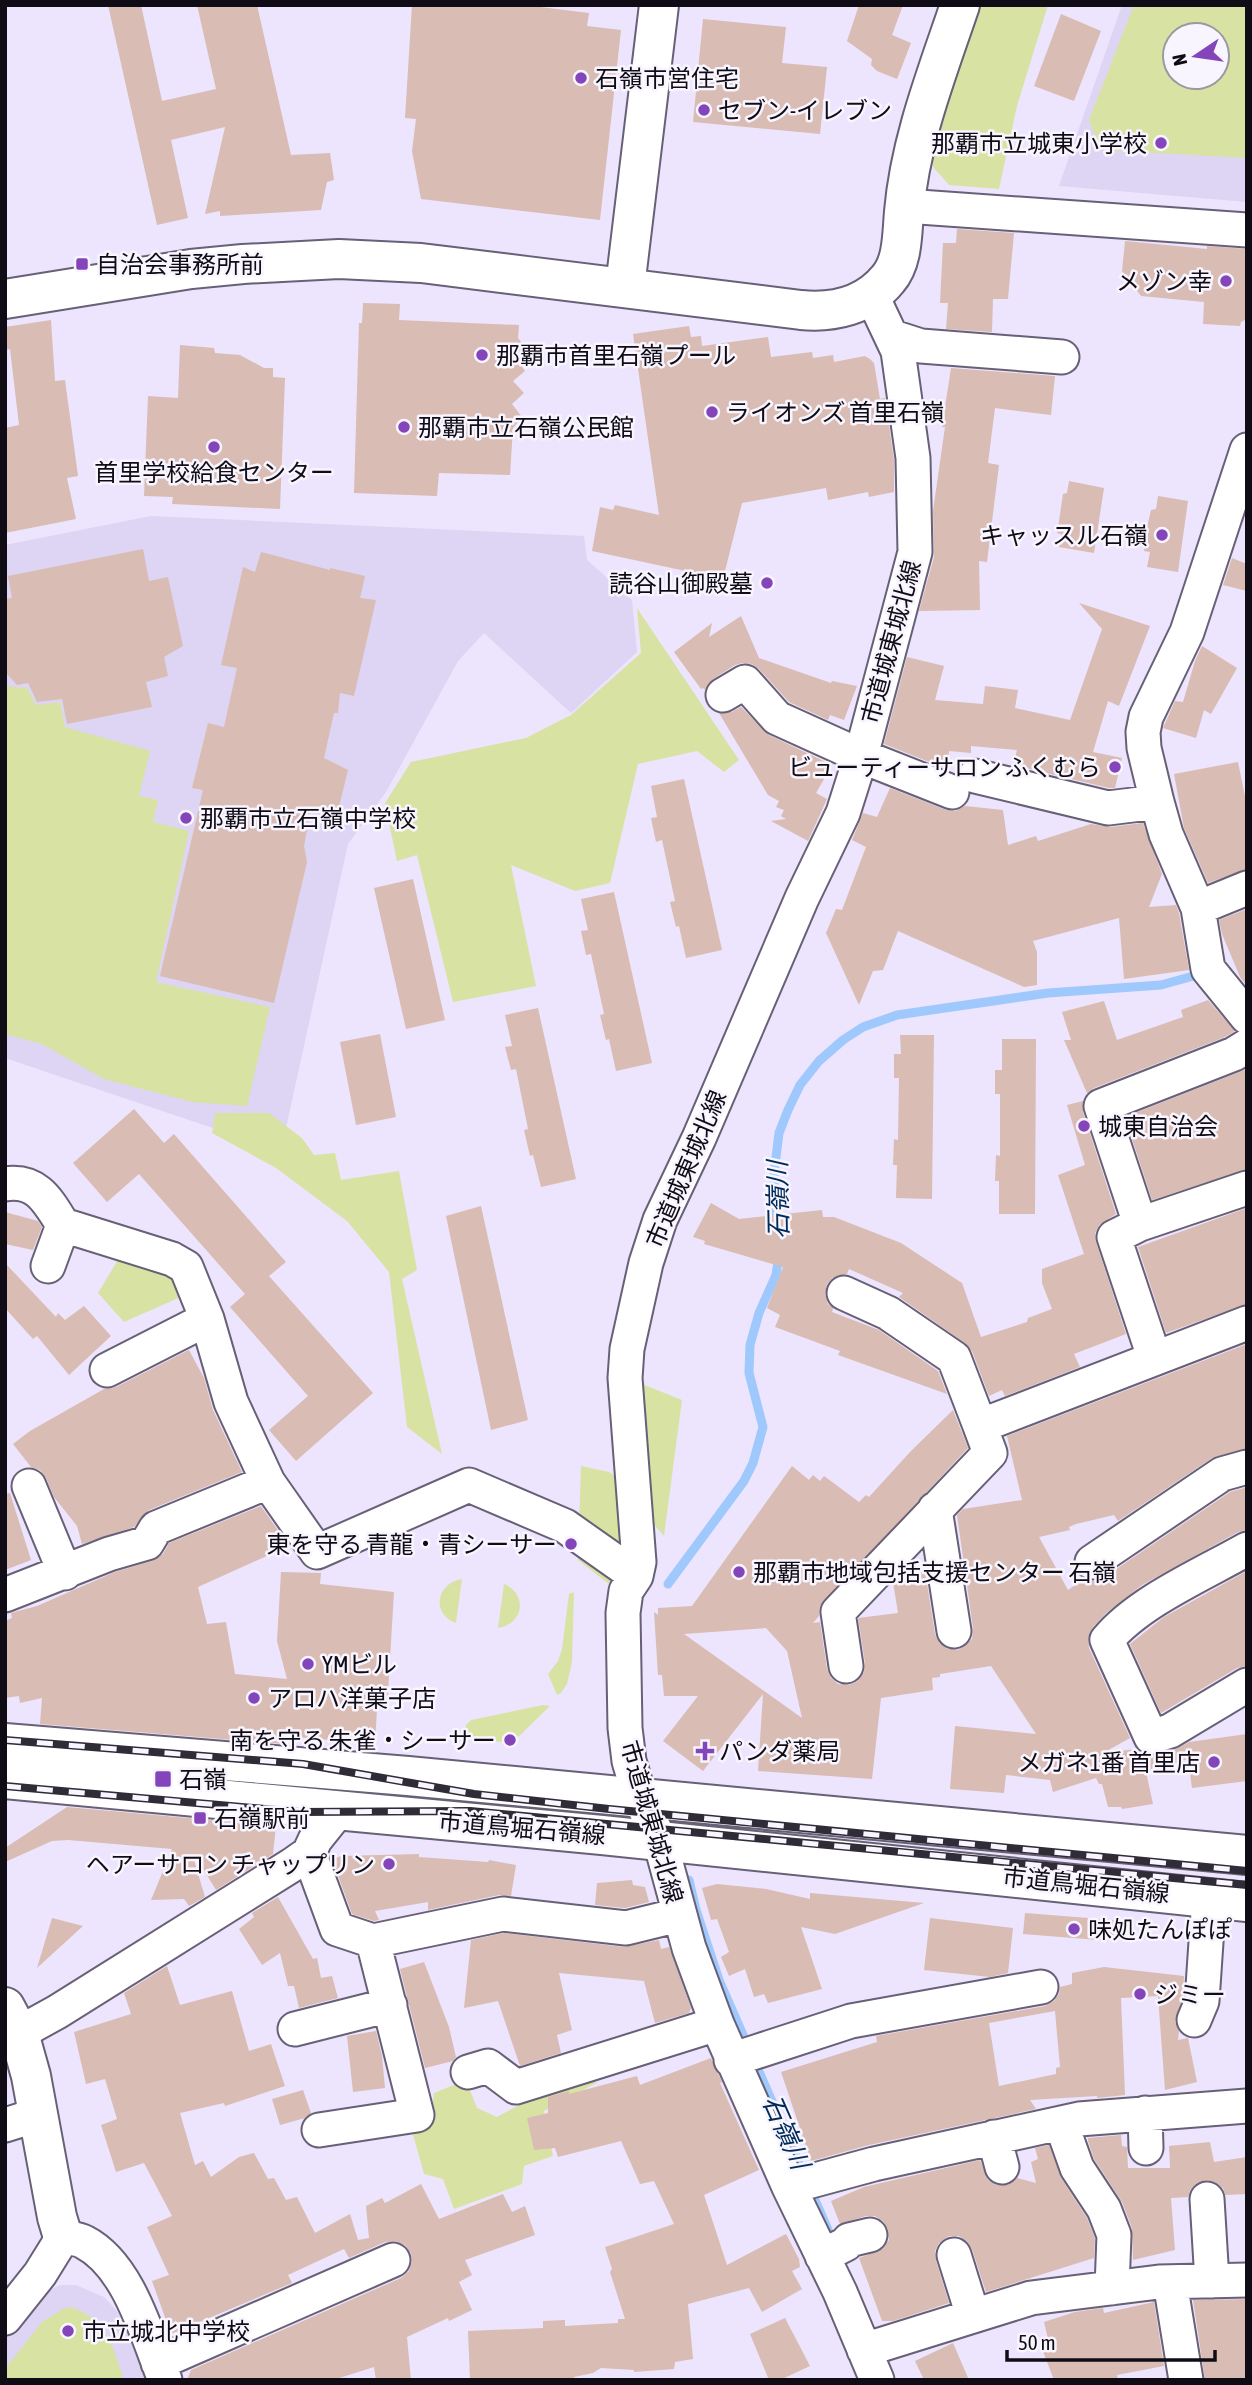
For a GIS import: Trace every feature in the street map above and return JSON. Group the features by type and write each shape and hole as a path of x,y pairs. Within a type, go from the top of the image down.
{"street":[{"path":"625,287 659,5"},
{"path":"5,299 191,269 339,259 421,263 823,312 847,307 871,294 889,278 895,268 902,240 908,174 917,136 960,5"},
{"path":"905,206 1247,230"},
{"name":"市道城東城北線","path":"871,294 898,351 913,458 915,552 861,756 843,813 802,898 699,1138 660,1220 646,1263 627,1349 625,1378 639,1562 636,1576 626,1591 622,1613 625,1728 629,1761 640,1798 660,1842 679,1915 717,2024 744,2055 804,2182 842,2247 874,2362"},
{"path":"893,337 921,346 1062,357"},
{"path":"1247,450 1187,632 1146,717 1143,732 1144,748 1166,834 1198,908 1208,969 1247,1017"},
{"path":"723,695 745,682 777,718 861,756 963,784 1108,808 1157,802"},
{"path":"1198,908 1247,888"},
{"path":"1140,1224 1101,1106 1234,1054 1247,1046"},
{"path":"5,1184 36,1187 63,1224 172,1259 186,1267 207,1319 231,1402 268,1482 317,1552 469,1485 565,1526 636,1576"},
{"path":"1154,1357 1114,1237 1140,1224 1247,1188"},
{"path":"48,1266 63,1224"},
{"path":"844,1293 888,1313 954,1358 990,1453 828,1622 846,1666"},
{"path":"107,1370 207,1319"},
{"path":"980,1426 1247,1323"},
{"path":"1092,1562 1223,1474 1247,1467"},
{"path":"5,1595 109,1554 147,1543 156,1528 268,1482"},
{"path":"29,1486 65,1573"},
{"path":"935,1509 954,1631"},
{"path":"1247,1549 1148,1605 1119,1626 1107,1640 1151,1737 1170,1731 1247,1685"},
{"name":"市道鳥堀石嶺線","path":"5,1743 346,1770 1247,1855"},
{"name":"市道鳥堀石嶺線","path":"5,1779 1247,1902"},
{"path":"5,2318 40,2274 63,2237 21,2120 31,2076 12,2020 57,2012 309,1853 315,1840 339,1810"},
{"path":"309,1853 337,1929 373,1941 503,1914 626,1928 679,1915"},
{"path":"1194,2020 1202,2001 1209,1898"},
{"path":"319,2130 417,2115 373,1941"},
{"path":"744,2055 851,2021 994,2007 1041,1987"},
{"path":"295,2029 390,2005"},
{"path":"468,2072 488,2066 516,2087 717,2024"},
{"path":"804,2182 998,2152 1061,2123 1144,2113 1247,2106"},
{"path":"1144,2113 1146,2148"},
{"path":"1061,2123 1077,2168 1104,2209 1114,2235 1112,2288"},
{"path":"1207,2199 1212,2281"},
{"path":"63,2237 84,2241 105,2259 127,2285 161,2371 393,2260"},
{"path":"954,2255 973,2316"},
{"path":"874,2362 973,2316 1031,2298 1170,2282 1247,2280"},
{"path":"1170,2282 1186,2380"}],"shaded area":[{"name":"那覇市立城東小学校","path":"1122,5 1247,5 1247,202 1059,186"},
{"name":"那覇市立石嶺中学校","path":"151,516 584,536 587,560 632,600 637,652 571,713 484,633 458,661 386,792 348,844 281,1151 5,1058 5,545"},
{"name":"市立城北中学校","path":"61,2285 76,2285 104,2297 116,2310 126,2327 146,2380 5,2380 5,2336 39,2294"}],"green space":[{"path":"979,5 1048,5 1017,106 999,189 949,185 933,167 933,152 942,120"},
{"path":"1134,5 1247,5 1247,158 1101,150 1089,120"},
{"path":"637,608 739,760 724,772 697,751 638,764 610,883 575,891 511,865 536,986 453,1002 417,855 397,861 385,803 411,762 526,738 571,715 641,653"},
{"path":"5,686 27,688 36,705 60,702 65,727 150,751 139,796 158,800 153,822 189,831 156,982 270,1007 247,1106 192,1102 104,1079 42,1044 5,1034"},
{"path":"215,1113 269,1113 302,1138 314,1155 335,1153 341,1180 399,1171 417,1270 402,1279 442,1454 407,1427 389,1272 347,1221 276,1168 212,1133"},
{"path":"122,1253 180,1274 183,1296 124,1322 98,1293"},
{"path":"642,1384 682,1400 664,1536 650,1520"},
{"path":"581,1466 609,1472 621,1480 629,1553 609,1584 578,1560"},
{"path":"462,1579 456,1623 443,1613 440,1599 447,1586"},
{"path":"504,1584 517,1595 520,1608 513,1621 498,1628"},
{"path":"574,1592 572,1662 567,1684 557,1695 548,1674 558,1661 562,1649 569,1594"},
{"path":"543,1705 550,1706 512,1743 469,1739 465,1735 466,1725 471,1720"},
{"path":"594,2074 596,2083 544,2111 553,2156 524,2166 522,2184 454,2209 443,2179 424,2174 412,2131 430,2122 434,2093 466,2080 477,2108 497,2117 547,2090"},
{"path":"71,2307 84,2312 101,2327 112,2345 124,2380 5,2380 5,2369 42,2322"}],"building":[{"path":"108,5 141,5 162,101 216,89 197,5 257,5 291,155 330,153 334,180 327,182 321,210 220,216 220,211 205,214 225,127 171,140 188,218 157,225"},
{"path":"412,5 524,5 589,13 587,26 621,30 600,220 421,199 412,151 416,119 405,118"},
{"path":"859,5 903,5 892,35 911,43 897,79 877,71 871,65 872,59 847,41"},
{"path":"1061,14 1101,31 1074,101 1034,86"},
{"path":"703,19 786,27 782,63 827,67 820,134 693,122"},
{"path":"957,229 1014,233 1008,299 993,299 992,332 946,329 948,303 940,303 943,243 956,243"},
{"path":"1125,241 1207,249 1207,246 1247,249 1247,319 1241,322 1240,326 1203,324 1204,302 1141,296 1122,271"},
{"path":"363,303 400,304 399,320 519,325 518,338 526,348 515,357 525,371 513,381 524,393 512,404 522,417 513,428 510,475 439,473 437,496 354,493 359,323 362,323"},
{"path":"51,320 55,381 65,380 78,476 67,478 76,519 5,533 5,428 19,425 10,349 5,350 5,327"},
{"path":"689,326 691,337 701,336 702,346 768,337 771,357 812,352 813,358 833,355 834,362 865,356 870,359 874,363 880,399 885,398 894,460 894,492 869,497 868,492 828,500 826,488 742,503 723,579 592,551 600,507 613,510 615,505 659,515 633,334"},
{"name":"首里学校給食センター","path":"180,345 214,348 215,353 240,355 264,368 273,368 273,377 285,378 280,509 172,504 173,497 144,496 148,396 178,398"},
{"path":"951,368 1055,376 1051,415 995,408 988,463 999,465 987,562 979,561 980,610 919,611 934,557 933,511"},
{"path":"1069,481 1104,488 1094,553 1059,547 1061,534 1057,533 1063,494 1067,493"},
{"name":"キャッスル石嶺","path":"1158,496 1188,501 1178,572 1147,567 1150,552 1144,551 1145,536 1151,510 1156,509"},
{"path":"143,549 149,581 168,577 183,646 164,657 168,676 146,682 152,707 67,724 62,699 37,702 28,683 17,685 7,674 5,599 12,598 8,576"},
{"path":"261,552 365,576 360,598 376,600 354,696 340,693 338,713 334,713 324,758 348,770 337,815 311,809 304,846 307,862 274,1003 160,976 203,790 192,788 208,723 224,727 237,668 221,665 243,567 255,572"},
{"path":"1232,558 1247,564 1247,591 1223,585"},
{"path":"1079,603 1150,626 1119,706 1108,701 1093,752 1122,758 1115,788 1013,765 1017,750 971,746 971,753 949,751 947,769 884,744 907,657 944,666 935,700 983,704 985,686 1018,690 1015,708 1070,720 1102,629"},
{"path":"741,616 759,658 831,683 832,681 857,686 844,720 830,715 828,720 789,702 752,664 735,665 713,679 705,690 701,689 674,652 712,623 709,637"},
{"path":"1202,646 1237,668 1211,714 1204,710 1196,738 1163,728 1175,701 1183,702"},
{"path":"741,707 769,735 832,765 816,793 827,799 808,841 771,821 786,819 781,816 784,810 776,807 779,801 768,795 719,713 732,712"},
{"path":"1238,762 1247,806 1247,869 1208,883 1184,828 1174,774"},
{"path":"684,779 722,950 686,958 670,902 675,901 662,840 656,842 651,818 657,817 651,786"},
{"path":"890,788 946,810 955,811 965,806 1003,810 1008,845 1036,836 1038,841 1091,824 1110,827 1143,823 1162,874 1149,907 1176,905 1189,970 1124,979 1119,918 1033,941 1037,952 1037,985 1024,987 898,931 883,970 873,971 859,1005 826,933 836,909 842,910 866,847 852,840 863,813 877,817"},
{"path":"413,879 445,1020 406,1029 374,888"},
{"path":"614,892 652,1063 616,1071 600,1015 604,1014 591,954 586,955 581,931 588,930 581,899"},
{"path":"1247,909 1247,986 1240,977 1219,920"},
{"path":"1208,1000 1235,1031 1087,1093 1064,1040 1071,1040 1062,1012 1104,1001 1117,1040 1183,1017 1181,1010"},
{"path":"538,1008 576,1179 541,1187 524,1130 528,1129 516,1069 511,1070 505,1047 512,1046 505,1015"},
{"path":"380,1034 396,1117 356,1125 340,1042"},
{"path":"900,1035 934,1035 932,1199 896,1198 897,1165 893,1165 894,1139 898,1140 899,1078 894,1078 894,1054 901,1054"},
{"path":"1002,1039 1036,1039 1035,1214 999,1214 999,1181 995,1181 996,1155 1000,1156 1000,1094 995,1094 995,1070 1002,1070"},
{"path":"1247,1069 1247,1169 1152,1200 1125,1117"},
{"path":"1083,1101 1083,1112 1116,1214 1099,1225 1095,1233 1096,1242 1126,1334 1074,1354 1080,1367 1005,1396 1002,1390 989,1396 972,1351 965,1343 899,1297 903,1293 849,1269 847,1274 832,1278 827,1284 825,1294 828,1304 833,1308 832,1312 879,1330 938,1371 947,1394 838,1355 840,1351 775,1327 780,1315 767,1308 783,1267 704,1244 705,1241 693,1237 711,1203 739,1219 822,1210 823,1217 834,1217 901,1243 962,1283 981,1337 1027,1322 1028,1318 1052,1309 1042,1283 1042,1269 1084,1254 1058,1175 1085,1165 1067,1105"},
{"path":"134,1109 164,1143 174,1134 286,1262 269,1276 373,1393 296,1461 269,1430 308,1396 230,1307 245,1294 139,1174 107,1202 73,1163"},
{"path":"481,1206 528,1420 491,1430 446,1216"},
{"path":"1247,1208 1247,1304 1166,1333 1138,1247"},
{"path":"5,1212 38,1221 42,1227 33,1250 5,1244"},
{"path":"5,1263 56,1317 58,1313 65,1320 84,1306 111,1336 69,1375 37,1336 33,1339 5,1308"},
{"path":"1247,1344 1247,1448 1212,1458 1118,1521 1114,1515 1039,1537 1068,1590 1084,1579 1093,1581 1103,1578 1230,1492 1247,1487 1247,1530 1238,1532 1142,1585 1106,1613 1093,1627 1088,1638 1089,1648 1130,1738 1103,1753 1136,1749 1147,1756 1156,1755 1189,1742 1247,1734 1247,1781 1192,1788 1188,1759 1146,1772 1153,1804 1122,1809 1108,1807 1102,1784 1099,1784 1096,1778 1053,1792 1050,1780 1006,1775 1004,1793 950,1789 955,1726 1036,1734 991,1666 940,1674 940,1677 932,1678 933,1690 881,1698 872,1779 758,1771 763,1694 703,1771 663,1741 698,1696 664,1696 662,1675 658,1675 654,1612 658,1615 658,1608 692,1606 792,1466 809,1480 813,1475 820,1481 824,1476 859,1502 866,1495 869,1497 953,1410 968,1448 820,1606 819,1616 813,1623 820,1622 827,1669 831,1678 838,1684 849,1685 858,1681 864,1672 865,1663 858,1618 898,1613 893,1582 900,1576 925,1571 935,1634 940,1644 948,1649 958,1650 965,1646 972,1639 973,1628 957,1515 963,1509 1022,1500 1007,1436","holes":["766,1628 787,1651 802,1718 684,1634"]},
{"path":"189,1350 204,1378 213,1410 242,1472 149,1510 134,1527 82,1544 77,1526 54,1497 46,1478 40,1470 31,1467 13,1444 30,1431 104,1389 116,1387"},
{"path":"10,1493 31,1560 5,1570 5,1494"},
{"path":"261,1506 289,1546 198,1587 207,1624 226,1622 235,1674 287,1679 277,1641 281,1572 321,1573 320,1584 394,1592 387,1709 377,1709 375,1744 285,1736 284,1744 40,1724 42,1698 20,1703 19,1696 5,1698 5,1621 12,1618 11,1613 37,1606 115,1572 152,1561 163,1554 169,1543"},
{"path":"1247,1571 1247,1666 1237,1668 1161,1713 1130,1644 1164,1617"},
{"path":"67,1807 276,1826 273,1854 216,1890 197,1859 194,1860 205,1897 189,1906 184,1899 151,1900 172,1849 52,1841 5,1862 5,1848"},
{"path":"419,1854 419,1857 489,1860 516,1865 511,1896 499,1895 428,1910 428,1902 375,1911 379,1920 374,1921 352,1914 332,1859 341,1856"},
{"path":"632,1880 633,1885 645,1887 649,1902 625,1908 595,1905 597,1883"},
{"path":"717,1884 766,1889 810,1899 810,1893 924,1903 835,1934 801,1927 822,1989 768,2003 764,1994 754,1997 745,1969 729,1976 721,1957 729,1952 717,1919 711,1920 702,1888"},
{"path":"278,1897 313,1959 317,1958 321,1978 332,1976 338,1998 299,2008 294,1986 288,1986 280,1953 262,1965 239,1929 254,1917 252,1913"},
{"path":"1025,1913 1126,1921 1111,1941 1023,1934"},
{"path":"52,1918 83,1926 37,1968"},
{"path":"930,1918 1013,1928 1008,1973 990,1977 924,1970"},
{"path":"504,1933 624,1947 659,1940 661,1949 669,1947 691,2008 689,2013 655,2023 644,1981 559,1973 572,2030 557,2035 561,2053 520,2066 498,2001 464,2008 471,1940"},
{"path":"424,1962 449,2027 456,2057 453,2061 425,2068 400,1969"},
{"path":"167,1966 180,2005 232,1991 249,2051 271,2044 285,2086 225,2106 224,2103 180,2113 195,2165 203,2161 211,2177 239,2157 254,2153 268,2179 274,2178 286,2200 297,2197 315,2233 350,2214 358,2240 369,2238 366,2206 382,2198 385,2203 421,2184 439,2219 503,2194 512,2212 525,2206 535,2235 465,2260 472,2275 459,2282 472,2310 407,2337 411,2380 376,2380 374,2367 333,2380 187,2380 191,2370 401,2278 409,2271 412,2261 411,2253 405,2245 396,2241 385,2242 349,2258 344,2249 288,2275 292,2283 171,2334 152,2281 169,2275 147,2227 172,2216 144,2163 116,2172 101,2125 117,2119 105,2079 86,2084 74,2032 131,2014 124,1993"},
{"path":"1104,1967 1184,1976 1183,1996 1175,2022 1179,2032 1178,2040 1188,2038 1197,2082 1165,2090 1158,1996 1121,1998 1125,2095 1030,2100 1036,2109 869,2145 811,2161 781,2072 877,2042 876,2036 1045,2006 1054,2001 1060,1987 1072,1984 1072,1973","holes":["1055,2011 1060,2067 1056,2068 1056,2074 999,2086 989,2023"]},
{"path":"376,2031 385,2088 353,2092 347,2036"},
{"path":"711,2058 759,2170 704,2195 727,2265 786,2234 799,2259 800,2267 792,2271 802,2289 762,2312 749,2288 688,2304 693,2359 675,2362 674,2369 634,2372 601,2368 593,2373 574,2377 574,2380 470,2380 468,2331 543,2328 543,2321 565,2320 565,2326 618,2323 618,2319 625,2319 605,2247 674,2224 654,2181 640,2184 621,2141 558,2157 555,2148 534,2150 527,2118 548,2113 548,2097 637,2076 640,2085"},
{"path":"303,2090 311,2113 305,2118 280,2125 272,2099"},
{"path":"1121,2135 1122,2146 1127,2147 1128,2168 1170,2168 1169,2146 1210,2142 1214,2162 1247,2157 1247,2194 1225,2195 1223,2188 1207,2180 1197,2183 1190,2190 1188,2197 1171,2198 1175,2250 1133,2260 1132,2228 1122,2202 1094,2159 1088,2141 1088,2138"},
{"path":"1049,2145 1061,2178 1087,2218 1095,2238 1094,2258 986,2292 967,2241 959,2236 949,2236 939,2243 935,2251 949,2303 893,2321 882,2321 859,2258 883,2249 889,2240 888,2230 883,2221 875,2216 840,2224 831,2201 864,2187 980,2160 988,2180 996,2185 1008,2185 1017,2178 1036,2183 1031,2162 1038,2159 1035,2148"},
{"path":"1247,2299 1247,2380 1205,2380 1193,2300"},
{"path":"1154,2302 1164,2366 1117,2375 1118,2380 1054,2380 1041,2346 1049,2343 1044,2322 1075,2312 1103,2308 1104,2313"},
{"path":"785,2318 810,2366 780,2380 769,2380 750,2334"},
{"path":"953,2343 969,2380 924,2380 915,2361"}],"waterway":[{"name":"石嶺川","path":"777,1227 774,1173 779,1133 788,1110 800,1085 819,1061 863,1027 897,1015 1048,993 1161,985 1197,975"},
{"name":"石嶺川","path":"668,1584 744,1481 753,1463 763,1427 749,1373 750,1345 759,1313 776,1275 779,1255"},
{"name":"石嶺川","path":"689,1880 719,1980 829,2232"}],"railway":[{"path":"5,1740 303,1764 474,1794 1247,1871"},
{"path":"5,1786 299,1812 470,1811 1247,1885"}],"place":[{"name":"石嶺市営住宅","path":"581,78"},
{"name":"セブン-イレブン","path":"704,110"},
{"name":"那覇市立城東小学校","path":"1161,143"},
{"name":"自治会事務所前","path":"82,264"},
{"name":"メゾン幸","path":"1226,281"},
{"name":"那覇市首里石嶺プール","path":"482,355"},
{"name":"ライオンズ 首里石嶺","path":"712,412"},
{"name":"那覇市立石嶺公民館","path":"404,427"},
{"name":"首里学校給食センター","path":"214,447"},
{"name":"キャッスル石嶺","path":"1162,535"},
{"name":"読谷山御殿墓","path":"767,583"},
{"name":"ビューティーサロン ふくむら","path":"1115,767"},
{"name":"那覇市立石嶺中学校","path":"186,818"},
{"name":"城東自治会","path":"1084,1126"},
{"name":"東を守る 青龍・青シーサー","path":"571,1544"},
{"name":"那覇市地域包括支援センター 石嶺","path":"739,1572"},
{"name":"YMビル","path":"308,1664"},
{"name":"アロハ洋菓子店","path":"254,1698"},
{"name":"南を守る 朱雀・シーサー","path":"510,1740"},
{"name":"パンダ薬局","path":"705,1751"},
{"name":"メガネ1番 首里店","path":"1214,1762"},
{"name":"石嶺","path":"163,1779"},
{"name":"石嶺駅前","path":"200,1818"},
{"name":"ヘアーサロン チャップリン","path":"389,1864"},
{"name":"味処たんぽぽ","path":"1074,1929"},
{"name":"ジミー","path":"1140,1994"},
{"name":"市立城北中学校","path":"68,2331"}]}
